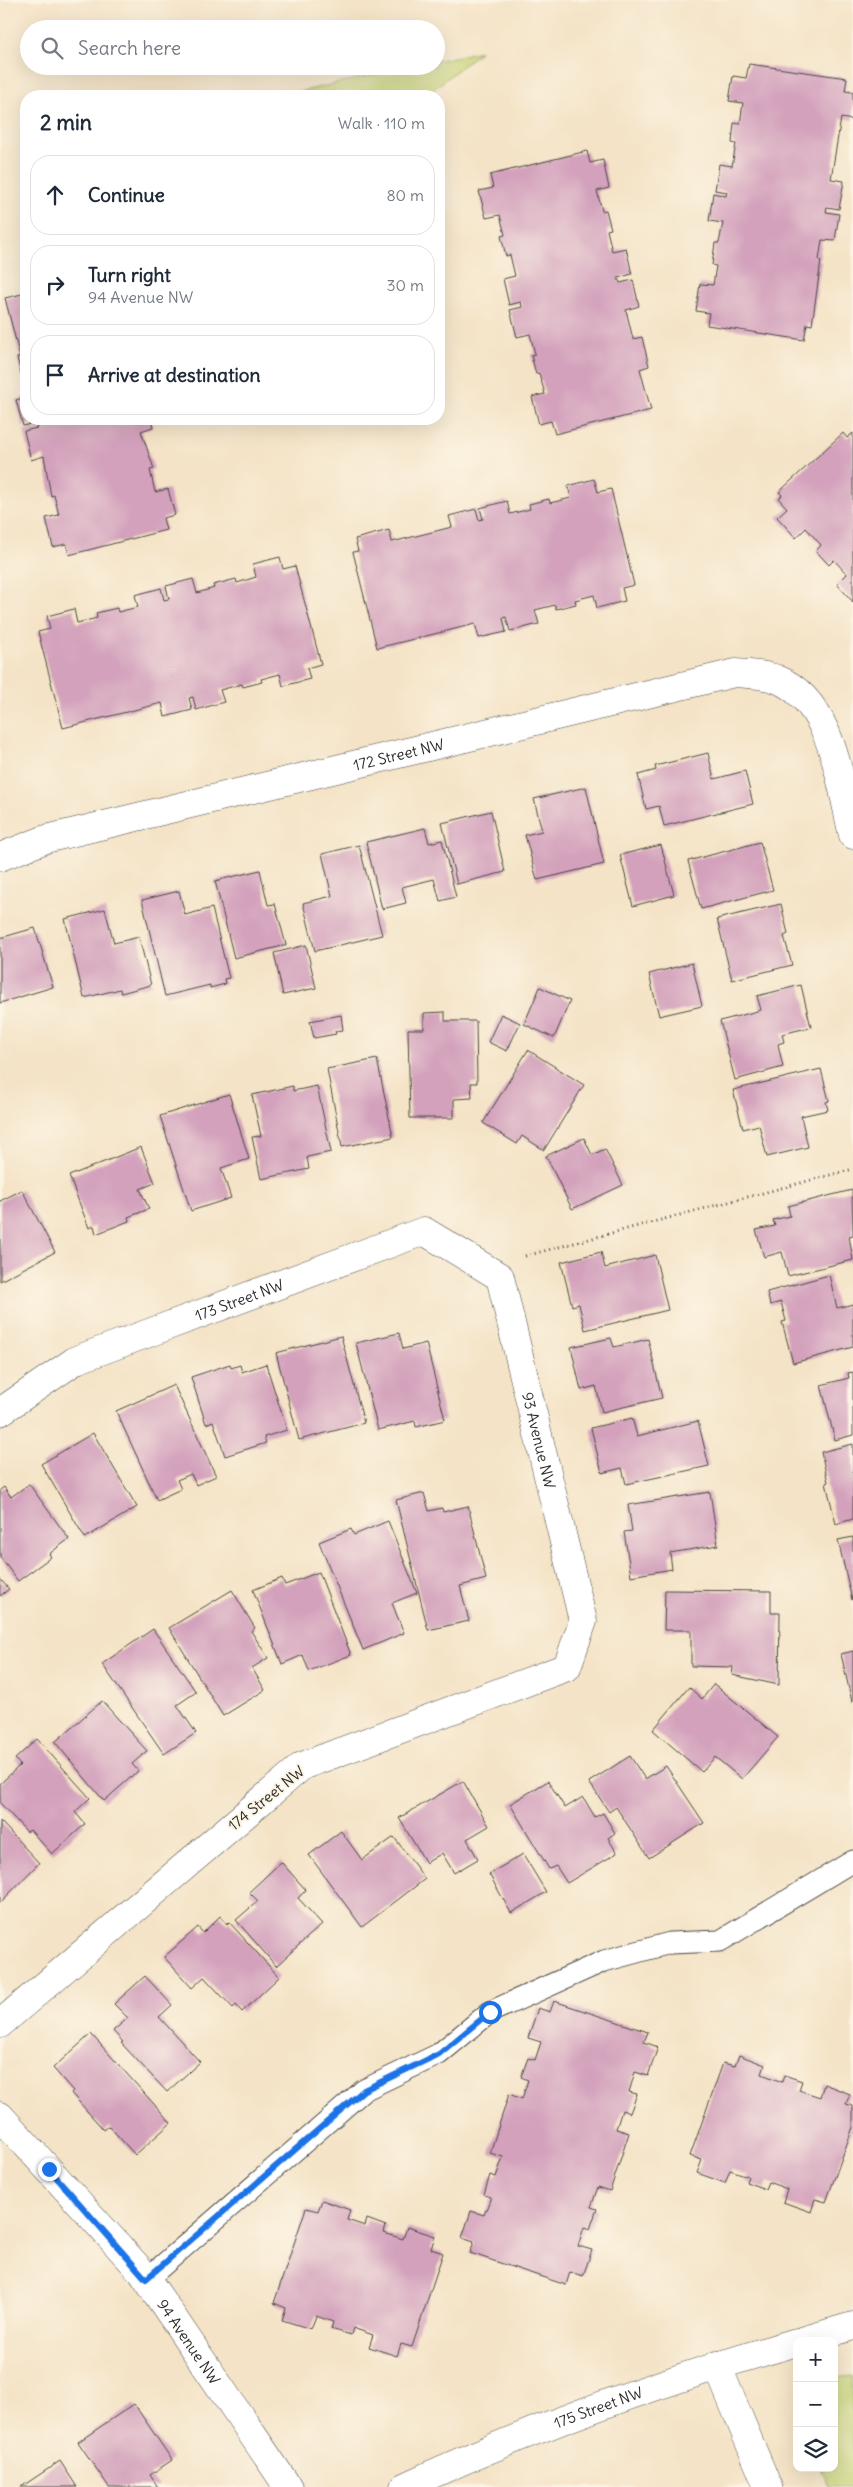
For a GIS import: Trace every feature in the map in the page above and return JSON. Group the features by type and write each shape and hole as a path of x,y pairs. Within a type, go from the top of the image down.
{"street":[{"name":"172 Street NW","path":"0,857 46,839 735,673 759,674 777,680 797,691 817,715 829,740 853,835"},
{"name":"173 Street NW","path":"0,1412 76,1360 424,1231 484,1267"},
{"name":"93 Avenue NW","path":"484,1267 500,1277 583,1622"},
{"name":"174 Street NW","path":"0,2024 302,1766 567,1667 583,1622"},
{"name":"94 Avenue NW","path":"0,2116 146,2279 288,2487"},
{"path":"816,2337 853,2326"},
{"name":"175 Street NW","path":"404,2487 519,2436 717,2365 793,2343"},
{"path":"717,2365 768,2487"}],"lane":[{"path":"146,2279 364,2090 439,2054 490,2012 604,1961 670,1943 720,1941 853,1861"}],"path":[{"path":"484,1267 853,1169"}],"green space":[{"path":"481,51 432,90 307,90 373,75 445,75 445,59"},
{"path":"853,2376 853,2487 828,2487 822,2472 838,2472 838,2378"}],"building":[{"path":"749,64 847,78 845,91 853,92 853,120 841,118 831,179 844,181 839,209 827,207 826,212 839,214 835,241 822,240 812,325 807,324 804,340 707,325 709,313 696,311 700,284 713,285 716,266 712,265 715,243 719,243 723,223 709,221 713,193 726,196 727,192 715,190 719,164 732,166 736,144 732,143 734,123 740,124 743,103 729,101 733,76 746,78"},
{"path":"587,151 590,163 603,160 609,188 597,191 602,211 606,210 611,229 607,230 612,251 626,248 632,274 618,278 620,283 633,280 639,306 626,310 633,339 642,337 649,366 640,369 651,410 555,434 551,421 539,424 532,397 545,394 539,373 536,374 531,355 535,354 530,334 517,337 510,310 522,307 521,302 509,305 503,279 515,276 510,255 506,256 501,236 505,235 500,215 486,218 479,191 493,188 490,175"},
{"path":"20,294 20,357 5,298"},
{"path":"20,357 20,369 17,358"},
{"path":"20,399 20,415 16,400"},
{"path":"36,425 152,425 153,427 141,431 154,469 150,470 155,492 168,489 175,515 163,518 166,530 69,555 66,544 53,547 46,518 59,515 54,495 51,496 44,456 31,460 24,431 37,428"},
{"path":"843,433 847,438 853,433 853,602 837,584 847,574 834,560 829,565 816,551 821,545 806,528 796,538 777,517 787,508 779,499 782,495 779,492"},
{"path":"594,479 598,492 611,489 634,585 622,588 625,601 597,608 594,595 575,600 576,604 556,609 555,605 535,610 539,624 510,631 506,617 503,618 506,632 479,638 475,624 377,648 353,552 358,551 355,539 389,530 392,542 452,527 449,516 476,509 479,520 483,519 480,508 507,501 510,514 530,509 529,504 549,499 550,503 571,498 568,486"},
{"path":"280,557 283,569 295,566 321,664 307,668 310,679 283,686 280,674 261,679 262,682 243,687 242,684 220,690 224,702 196,710 193,697 189,698 192,710 165,717 162,703 63,728 38,632 50,629 47,616 74,609 77,623 97,618 96,613 117,608 118,612 138,607 135,595 161,588 164,600 169,599 166,586 193,579 197,593 214,588 213,585 236,579 237,583 256,577 253,564"},
{"path":"708,753 714,779 745,771 753,804 664,826 659,806 646,809 638,775 656,770 655,766"},
{"path":"586,787 604,864 537,880 525,835 542,831 534,799"},
{"path":"491,811 505,872 457,884 442,823"},
{"path":"425,828 429,843 442,840 456,897 440,901 434,879 402,887 406,903 382,909 366,842"},
{"path":"760,842 773,890 701,909 688,861"},
{"path":"359,845 382,935 315,951 303,903 332,896 322,854"},
{"path":"661,845 674,895 633,906 620,855"},
{"path":"260,870 268,905 275,904 286,945 234,958 215,881"},
{"path":"179,891 185,915 212,908 229,978 224,979 225,984 210,988 210,985 165,996 142,900"},
{"path":"781,904 788,934 784,936 792,965 732,980 717,919"},
{"path":"105,909 114,943 139,937 151,985 121,993 120,989 84,998 65,919"},
{"path":"35,928 53,987 0,1003 0,938"},
{"path":"306,945 316,988 283,995 274,953"},
{"path":"692,963 702,1006 659,1016 649,974"},
{"path":"801,985 811,1027 782,1034 784,1042 778,1044 783,1067 735,1080 720,1021 761,1010 757,996"},
{"path":"540,987 570,1001 554,1038 524,1024"},
{"path":"445,1012 445,1021 476,1021 477,1083 471,1083 472,1098 454,1099 454,1118 410,1118 408,1029 424,1029 424,1013"},
{"path":"501,1014 520,1023 507,1051 488,1042"},
{"path":"341,1015 343,1030 335,1031 336,1034 314,1038 310,1021"},
{"path":"528,1050 584,1085 544,1150 522,1136 517,1144 483,1123"},
{"path":"377,1059 393,1137 342,1147 327,1069"},
{"path":"821,1069 829,1101 826,1102 828,1110 801,1116 808,1147 767,1157 759,1125 743,1129 733,1090"},
{"path":"293,1086 293,1091 317,1086 331,1152 307,1157 309,1169 261,1179 252,1137 261,1136 252,1095"},
{"path":"229,1094 249,1159 221,1168 231,1198 191,1211 160,1116"},
{"path":"584,1138 592,1155 605,1149 623,1185 572,1209 546,1156"},
{"path":"141,1147 155,1183 140,1189 149,1209 128,1217 129,1221 96,1234 94,1226 89,1228 69,1176"},
{"path":"22,1190 55,1252 0,1281 0,1201"},
{"path":"852,1190 853,1235 849,1236 853,1260 788,1276 782,1252 764,1257 756,1230 775,1226 773,1220 790,1216 788,1206"},
{"path":"601,1252 605,1268 655,1255 668,1310 585,1330 579,1304 572,1306 561,1262"},
{"path":"829,1275 837,1308 853,1304 853,1347 793,1363 782,1322 786,1321 781,1302 770,1305 767,1292"},
{"path":"399,1333 403,1349 426,1343 445,1420 416,1427 415,1421 378,1430 356,1343"},
{"path":"341,1336 364,1423 299,1440 276,1353"},
{"path":"611,1338 614,1347 648,1339 662,1398 602,1412 596,1386 581,1390 571,1347"},
{"path":"230,1364 231,1368 240,1365 242,1372 266,1364 287,1430 264,1437 266,1443 225,1456 213,1421 206,1424 191,1377"},
{"path":"853,1372 853,1435 835,1440 821,1385 849,1378 848,1373"},
{"path":"174,1385 216,1476 196,1485 191,1474 177,1480 181,1489 157,1500 116,1411"},
{"path":"632,1418 637,1436 698,1421 709,1466 626,1484 622,1468 602,1473 591,1428"},
{"path":"93,1433 137,1507 85,1538 41,1464"},
{"path":"853,1444 853,1519 836,1524 821,1452"},
{"path":"29,1484 69,1539 49,1554 51,1557 18,1581 0,1557 0,1490 4,1487 11,1497"},
{"path":"710,1492 718,1545 670,1553 672,1569 631,1576 624,1532 632,1531 628,1505"},
{"path":"424,1493 429,1511 442,1508 443,1512 468,1506 486,1579 460,1586 469,1621 428,1630 396,1500"},
{"path":"388,1521 417,1593 392,1603 404,1633 363,1650 319,1542 351,1529 354,1535"},
{"path":"853,1537 853,1600 852,1600 838,1540"},
{"path":"319,1572 351,1655 309,1671 303,1655 282,1664 253,1590 282,1578 285,1585"},
{"path":"0,1579 9,1589 0,1596"},
{"path":"232,1590 255,1628 251,1631 268,1658 252,1668 265,1690 223,1716 169,1628"},
{"path":"665,1590 771,1591 771,1613 780,1613 779,1685 732,1675 733,1667 691,1666 691,1630 664,1630"},
{"path":"153,1629 196,1692 177,1705 196,1733 164,1754 102,1664"},
{"path":"853,1651 853,1702 852,1702 841,1654"},
{"path":"714,1684 778,1737 742,1779 715,1757 702,1772 653,1730 689,1687 702,1699"},
{"path":"102,1701 147,1751 132,1764 138,1771 104,1801 55,1742"},
{"path":"37,1739 90,1798 75,1812 85,1824 52,1854 30,1830 27,1832 0,1803 0,1784 20,1765 15,1759"},
{"path":"630,1756 645,1779 666,1766 704,1823 649,1858 616,1807 609,1812 589,1782"},
{"path":"463,1781 489,1826 467,1839 478,1859 454,1873 442,1853 426,1863 399,1818"},
{"path":"548,1781 565,1808 583,1797 595,1817 603,1813 615,1833 608,1838 617,1853 567,1883 556,1866 549,1869 510,1804"},
{"path":"0,1821 39,1863 0,1903"},
{"path":"341,1831 362,1860 394,1837 425,1879 362,1927 309,1855"},
{"path":"523,1854 546,1892 511,1913 489,1874"},
{"path":"281,1862 306,1890 298,1898 322,1924 276,1966 236,1920 258,1901 249,1892"},
{"path":"220,1916 227,1924 229,1922 279,1977 242,2012 236,2005 233,2008 204,1977 192,1988 164,1957 198,1927 203,1933"},
{"path":"145,1976 172,2005 159,2017 200,2062 167,2092 121,2043 123,2042 113,2031 128,2018 114,2004"},
{"path":"554,2001 648,2032 644,2042 658,2047 648,2076 635,2072 629,2092 637,2094 630,2113 622,2110 616,2129 629,2133 610,2191 598,2187 591,2207 597,2209 590,2229 584,2227 578,2246 592,2250 583,2276 570,2272 566,2285 470,2253 474,2242 462,2238 471,2211 484,2215 491,2197 484,2195 490,2175 496,2177 503,2157 490,2153 509,2094 522,2099 528,2080 521,2077 528,2058 535,2060 541,2042 528,2038 538,2008 550,2012"},
{"path":"91,2034 171,2123 135,2155 109,2126 104,2130 71,2093 73,2091 53,2068"},
{"path":"739,2055 765,2065 762,2074 782,2082 784,2075 802,2081 799,2090 820,2097 824,2084 850,2094 846,2104 853,2106 853,2127 826,2202 815,2199 811,2212 783,2202 787,2189 768,2182 765,2189 746,2182 748,2176 730,2170 725,2183 697,2173 702,2160 690,2156 723,2063 735,2066"},
{"path":"322,2200 350,2210 347,2220 365,2226 367,2219 386,2226 384,2233 403,2239 407,2227 435,2236 431,2249 443,2253 412,2347 401,2344 397,2356 369,2347 373,2335 353,2328 351,2335 331,2329 333,2322 316,2316 311,2329 282,2320 286,2308 274,2303 306,2208 318,2211"},
{"path":"134,2404 172,2460 150,2475 158,2487 109,2487 78,2442"},
{"path":"60,2461 77,2487 21,2487"}],"route":[{"path":"49,2169 142,2272 146,2279 364,2090 439,2054 490,2012"}]}
